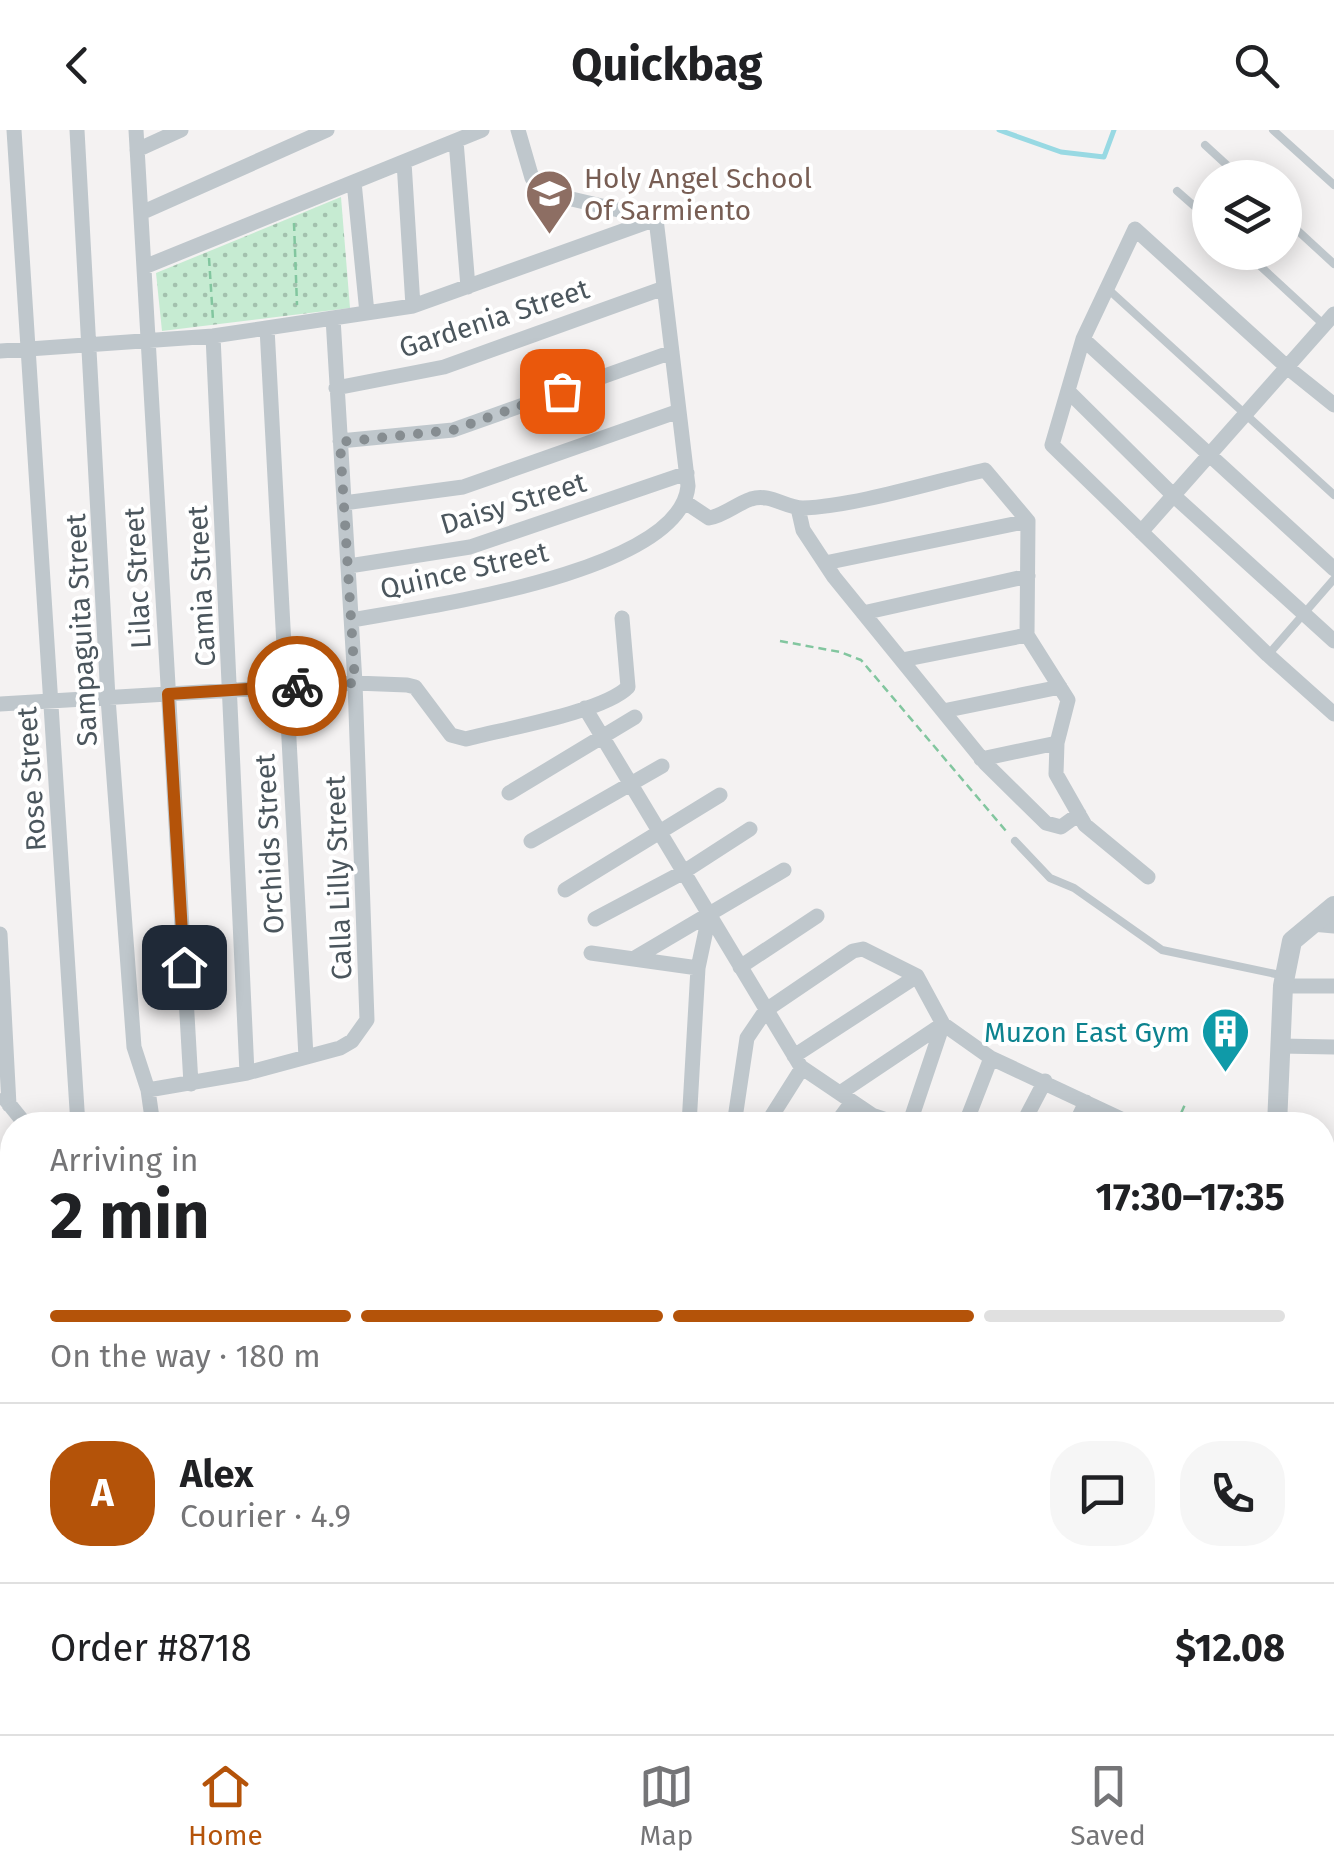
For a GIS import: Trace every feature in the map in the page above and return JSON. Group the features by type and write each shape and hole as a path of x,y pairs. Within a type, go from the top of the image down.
{"street":[{"name":"Rose Street","path":"14,130 77,1112"},
{"name":"Sampaguita Street","path":"78,130 108,698 134,1047 151,1112"},
{"name":"Lilac Street","path":"136,130 191,1084"},
{"path":"137,150 181,130"},
{"path":"141,213 327,130"},
{"path":"144,266 482,130"},
{"path":"518,130 532,178 546,193 656,218"},
{"path":"456,141 468,288"},
{"path":"404,162 414,306"},
{"path":"354,182 367,313"},
{"path":"0,351 214,336 414,306 656,218"},
{"path":"656,218 687,473 685,502 709,518 722,516 752,499 778,498 798,508 834,504 985,470 1028,521 1028,635 1068,700 1057,744 1056,774 1086,825 1148,878"},
{"path":"1334,403 1288,368 1135,229 1083,339 1052,445 1334,714"},
{"name":"Gardenia Street","path":"336,388 444,367 664,288"},
{"name":"Calla Lilly Street","path":"148,1090 247,1072 340,1048 352,1040 366,1020 355,683 333,318"},
{"path":"1142,532 1329,319"},
{"name":"Orchids Street","path":"268,328 306,1057"},
{"name":"Camia Street","path":"214,336 247,1072"},
{"path":"1083,339 1334,570"},
{"path":"340,442 453,430 672,352"},
{"path":"1068,391 1172,495 1334,642"},
{"path":"344,504 463,487 679,411"},
{"name":"Daisy Street","path":"349,566 470,547 687,473"},
{"name":"Quince Street","path":"352,620 515,590 603,560 655,534 685,502"},
{"path":"798,508 804,530 825,563 982,759 1046,823 1061,826 1079,814"},
{"path":"825,563 1028,521"},
{"path":"863,612 1028,576"},
{"path":"0,704 355,683 415,687 451,735 466,739 620,695 628,686 622,618"},
{"path":"902,660 1028,635"},
{"path":"943,711 1060,687"},
{"path":"585,708 798,1062 867,1112"},
{"path":"509,792 636,717"},
{"path":"982,759 1057,744"},
{"path":"531,841 662,766"},
{"path":"565,890 720,795"},
{"path":"595,920 682,873 750,829"},
{"path":"633,959 784,870"},
{"path":"1277,1112 1284,981 1292,941 1323,925 1334,906"},
{"path":"690,1112 698,968 709,916"},
{"path":"740,967 817,916"},
{"path":"0,934 5,1098"},
{"path":"736,1112 747,1038 766,1010 858,949 872,950 917,976 943,1024 990,1058 1107,1112"},
{"path":"592,953 698,968"},
{"path":"773,1112 798,1062 917,976"},
{"path":"1284,981 1334,986"},
{"path":"840,1112 846,1098 943,1024"},
{"path":"907,1112 943,1024"},
{"path":"1280,1046 1334,1047"},
{"path":"970,1112 990,1058"},
{"path":"1029,1112 1045,1081"},
{"path":"1081,1112 1086,1102"}],"lane":[{"path":"1273,130 1334,185"},
{"path":"1205,145 1221,160"},
{"path":"1178,191 1192,204"},
{"path":"1302,235 1334,264"},
{"path":"1268,270 1329,319"},
{"path":"1105,287 1334,495"},
{"path":"1268,655 1334,579"},
{"path":"1015,842 1050,878 1074,888 1162,950 1284,981"}],"path":[{"path":"294,207 298,326"},
{"path":"208,241 214,336"},
{"path":"780,641 861,660 1015,842"},
{"path":"1182,1112 1186,1102"}],"green space":[{"path":"341,197 350,308 162,331 156,273"}],"waterway":[{"path":"999,130 1061,152 1104,157 1114,130"}],"way so far":[{"path":"297,686 355,683 340,442 453,430 562,391"}],"place":[{"name":"Holy Angel School Of Sarmiento","path":"549,236"},
{"name":"Muzon East Gym","path":"1225,1074"}],"route":[{"path":"184,967 168,694 297,686"}]}
